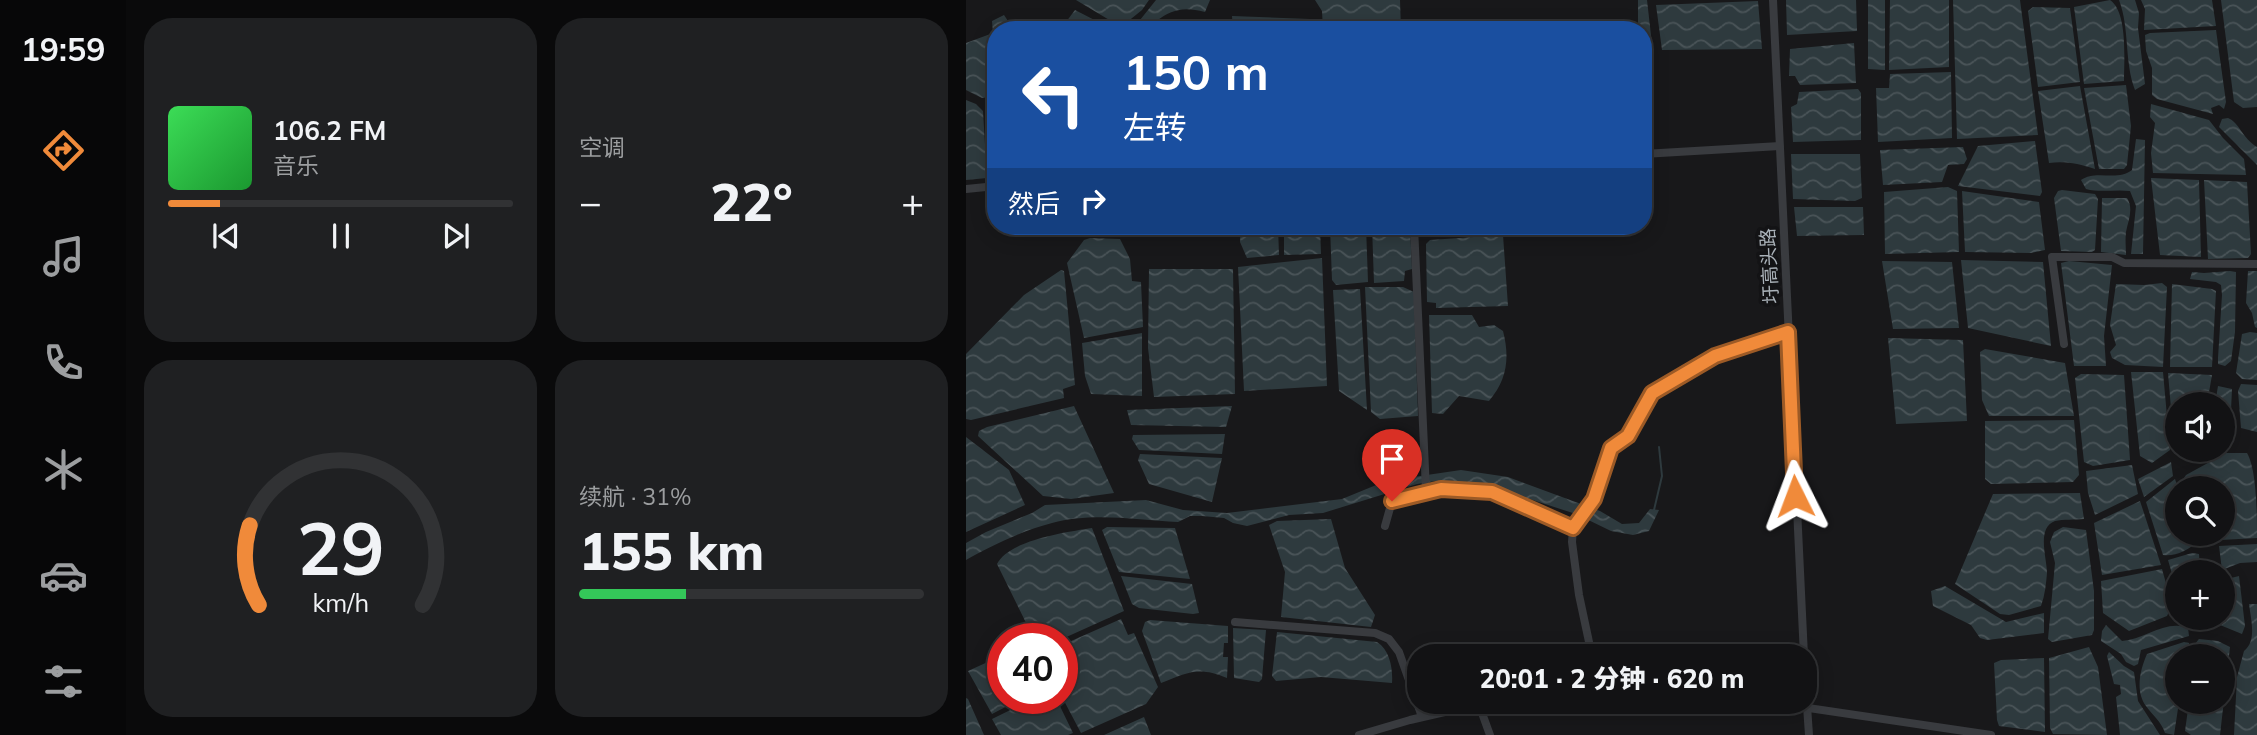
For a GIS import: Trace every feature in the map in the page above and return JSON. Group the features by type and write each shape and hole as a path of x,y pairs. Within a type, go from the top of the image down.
{"street":[{"name":"圩高头路","path":"1773,0 1803,644"},
{"path":"1652,153 1780,146"},
{"path":"966,189 987,187"},
{"path":"1414,235 1426,488"},
{"path":"2064,344 2052,257 2112,257 2124,263 2257,264"},
{"path":"1589,644 1579,595 1573,528 1591,504 1611,448 1628,436 1652,393 1715,356 1788,332"},
{"path":"1385,526 1392,501 1426,488 1492,492 1573,528"},
{"path":"1235,622 1375,633 1389,639 1399,652 1422,717"},
{"path":"1817,709 1991,735"},
{"path":"1359,735 1378,732 1434,714"},
{"path":"1484,714 1490,735"},
{"path":"1807,714 1809,735"}],"water":[{"path":"1076,0 1149,0 1128,21 1111,21"},
{"path":"1156,0 1210,0 1205,12 1180,10 1156,21 1139,21"},
{"path":"1315,0 1400,0 1401,21 1323,21 1322,11"},
{"path":"1638,0 1647,0 1649,21 1638,21"},
{"path":"1786,0 1856,0 1857,31 1787,35"},
{"path":"1868,0 1885,0 1885,70 1868,69"},
{"path":"1890,0 1949,0 1949,67 1889,70"},
{"path":"1953,0 2020,0 2038,135 1957,139"},
{"path":"2110,0 2116,6 2122,25 2124,81 2084,84 2074,7"},
{"path":"2119,0 2135,0 2139,13 2138,28 2145,84 2135,90 2129,68 2125,22"},
{"path":"2141,0 2212,0 2216,26 2144,30 2145,9"},
{"path":"2221,0 2257,0 2257,107 2243,108 2234,102"},
{"path":"1758,1 1762,49 1662,50 1656,5"},
{"path":"2033,7 2070,8 2080,82 2038,87 2028,11"},
{"path":"1075,10 1096,21 1067,21"},
{"path":"1004,15 1008,21 992,21"},
{"path":"1232,16 1310,21 1232,21"},
{"path":"2216,30 2226,102 2224,109 2219,105 2211,108 2213,114 2157,99 2152,95 2152,68 2146,51 2145,35"},
{"path":"987,35 987,97 982,98 966,90 966,43"},
{"path":"1854,43 1856,83 1800,85 1795,76 1789,76 1790,49"},
{"path":"1951,72 1952,138 1878,142 1876,88 1889,88 1890,74"},
{"path":"2126,85 2131,126 2127,165 2124,169 2099,169 2084,88"},
{"path":"2080,86 2095,169 2072,163 2049,163 2038,91"},
{"path":"1858,89 1861,93 1861,140 1793,142 1791,107 1797,104 1799,92"},
{"path":"966,100 983,111 987,178 966,180"},
{"path":"2151,104 2209,120 2244,159 2246,175 2153,173 2151,153 2155,123 2150,117"},
{"path":"2228,118 2257,147 2257,165 2219,127 2222,119"},
{"path":"2136,139 2145,140 2143,254 2131,254 2136,206 2130,191 2086,189 2081,180 2093,175 2120,175 2132,170"},
{"path":"2035,141 2042,192 2040,196 1958,186 1978,146"},
{"path":"1963,147 1967,159 1964,164 1948,165 1942,182 1883,185 1880,150"},
{"path":"1791,154 1860,154 1862,198 1855,201 1793,199"},
{"path":"2151,178 2199,180 2201,257 2160,255"},
{"path":"2204,180 2247,182 2251,254 2248,258 2208,259"},
{"path":"1948,187 1957,191 1959,252 1885,254 1884,192"},
{"path":"1962,191 2039,202 2045,250 2031,253 1965,252"},
{"path":"2058,191 2095,194 2098,199 2095,250 2092,252 2061,251 2054,198"},
{"path":"2102,198 2127,198 2129,202 2126,255 2101,252"},
{"path":"1794,207 1863,207 1864,235 1797,236"},
{"path":"1240,235 1278,235 1279,255 1247,258 1240,242"},
{"path":"1284,235 1320,235 1321,254 1284,255"},
{"path":"1330,235 1366,235 1368,282 1336,285 1332,280"},
{"path":"1372,235 1410,235 1412,269 1405,271 1404,281 1374,283"},
{"path":"1503,235 1508,306 1436,308 1436,303 1427,302 1426,244 1430,240"},
{"path":"1120,239 1130,259 1132,281 1141,282 1143,327 1084,338 1067,263 1084,240"},
{"path":"1322,258 1327,386 1244,391 1238,267"},
{"path":"1961,260 2043,262 2051,346 1968,328"},
{"path":"1882,261 1952,262 1959,328 1893,329"},
{"path":"2069,261 2112,265 2104,336 2106,366 2074,366 2061,263"},
{"path":"1149,269 1233,269 1235,394 1154,397 1148,348"},
{"path":"1061,270 1064,271 1075,385 1063,389 1064,398 966,419 966,354 1024,295"},
{"path":"2248,271 2257,271 2257,328 2246,303"},
{"path":"2192,272 2236,272 2235,332 2231,361 2225,366 2218,364 2221,285 2190,279"},
{"path":"2162,283 2167,287 2163,367 2125,365 2112,358 2110,352 2116,345 2110,325 2116,284"},
{"path":"2172,284 2216,291 2212,367 2170,367"},
{"path":"1365,287 1403,287 1414,292 1418,416 1380,419 1371,412"},
{"path":"1360,289 1367,410 1339,391 1333,290"},
{"path":"1429,315 1472,315 1479,327 1494,325 1503,331 1505,368 1500,385 1489,401 1459,396 1443,414 1432,413"},
{"path":"1142,333 1142,396 1091,394 1085,376 1082,343"},
{"path":"2257,333 2257,380 2242,379 2236,373 2242,334"},
{"path":"1888,338 1963,340 1967,421 1896,424"},
{"path":"1985,349 2065,363 2074,416 1989,416 1982,400 1980,352"},
{"path":"2131,372 2163,372 2165,454 2152,463 2140,456"},
{"path":"2168,373 2212,375 2209,392 2170,392"},
{"path":"2081,374 2124,375 2130,460 2093,466 2084,462 2075,378"},
{"path":"2241,384 2257,385 2257,432 2241,428 2238,391"},
{"path":"2218,386 2232,389 2232,392 2217,392"},
{"path":"1074,406 1114,493 1071,499 1043,496 978,436 979,431 987,427"},
{"path":"1232,406 1226,427 1131,425 1127,410"},
{"path":"2074,420 2079,475 2073,482 1991,484 1985,479 1985,421"},
{"path":"1225,434 1222,454 1139,450 1132,439 1133,435"},
{"path":"966,437 1009,470 1025,505 966,532"},
{"path":"2235,453 2247,453 2253,470 2256,494 2257,538 2235,539 2235,476 2186,475 2210,462 2235,462"},
{"path":"1140,454 1222,458 1212,502 1149,484 1138,460"},
{"path":"2171,462 2173,476 2165,476 2165,482 2144,497 2138,479"},
{"path":"2132,465 2138,494 2095,515 2088,493 2086,471"},
{"path":"1461,470 1508,477 1600,511 1622,524 1639,523 1650,509 1659,510 1649,531 1633,535 1611,531 1576,514 1495,488 1435,481 1323,513 1289,515 1247,526 1224,518 1202,516 1190,516 1178,522 1115,518 1067,520 1019,534 966,560 966,543 1045,505 1146,500 1183,510 1227,513 1342,499 1386,481"},
{"path":"2165,487 2165,546 2192,546 2190,548 2172,555 2163,555 2146,502"},
{"path":"2080,493 2084,519 2055,521 2046,530 2044,544 2047,573 2041,606 2009,615 2000,614 1955,584 1993,494"},
{"path":"2140,501 2161,565 2102,575 2094,523"},
{"path":"1331,519 1345,568 1375,615 1371,627 1281,617 1285,572 1269,525 1277,521"},
{"path":"1107,527 1175,528 1190,579 1119,572 1102,530"},
{"path":"2063,527 2086,530 2094,591 2094,630 2092,635 2052,642 2048,639 2055,563 2050,542 2054,532"},
{"path":"1092,528 1124,611 1078,632 1078,623 1026,623 997,564 1013,549 1054,535"},
{"path":"2257,544 2257,562 2235,565 2235,560 2221,560 2219,546"},
{"path":"2192,553 2199,554 2199,560 2168,560"},
{"path":"2162,569 2165,580 2165,617 2129,631 2103,613 2101,581"},
{"path":"1121,576 1192,584 1199,613 1139,608 1132,604"},
{"path":"2239,576 2245,626 2242,634 2232,630 2235,630 2235,577"},
{"path":"1945,586 2006,622 2044,613 2044,633 1987,640 1980,638 1971,625 1933,606 1931,591"},
{"path":"2249,604 2257,604 2257,735 2234,735 2237,677 2244,651 2252,636"},
{"path":"1121,619 1128,635 1134,633 1158,687 1146,704 1081,733 1071,714 1078,714 1078,638"},
{"path":"1150,620 1228,626 1228,643 1224,643 1223,657 1228,657 1227,678 1201,671 1161,683 1142,631 1145,622"},
{"path":"2106,625 2122,641 2165,628 2165,630 2188,630 2189,636 2141,650 2138,664 2134,666 2101,641"},
{"path":"1233,628 1266,630 1262,679 1259,682 1234,678"},
{"path":"1277,632 1377,642 1390,660 1392,683 1321,677 1276,681 1272,676"},
{"path":"2199,639 2224,644 2195,644"},
{"path":"2089,647 2098,667 2107,735 2053,734 2050,728 2049,658"},
{"path":"2165,648 2165,714 2177,714 2174,735 2165,733 2141,694 2140,680 2147,654"},
{"path":"2109,652 2134,672 2138,701 2160,735 2120,735 2116,697 2121,694 2120,685 2114,684 2107,656"},
{"path":"2044,658 2045,732 1999,726 1994,663 2001,660"},
{"path":"987,662 987,705 968,671"},
{"path":"966,698 968,699 984,735 966,735"},
{"path":"1002,714 1064,714 1073,733 1001,735 992,719"},
{"path":"2187,714 2222,714 2220,735 2191,735 2185,731"},
{"path":"1144,717 1151,735 1104,735"}],"waterway":[{"path":"1654,510 1662,476 1659,447"}],"route":[{"path":"1392,501 1441,489 1492,492 1573,528 1594,499 1611,448 1628,436 1652,393 1715,356 1788,332 1795,496"}]}
